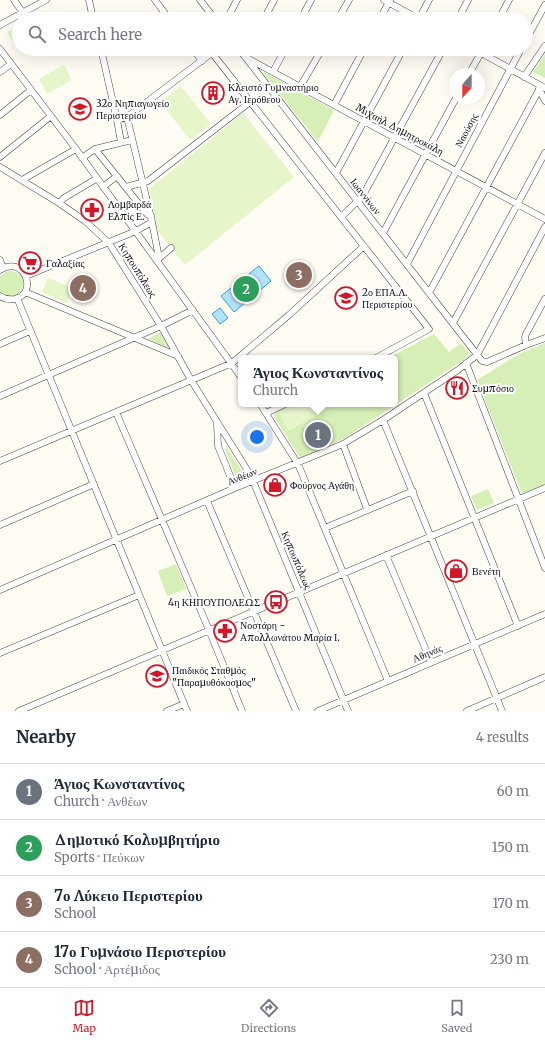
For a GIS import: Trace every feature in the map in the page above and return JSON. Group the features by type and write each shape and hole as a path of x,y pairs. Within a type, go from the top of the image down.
{"street":[{"path":"14,0 22,12"},
{"path":"25,12 46,0"},
{"path":"89,0 92,12"},
{"path":"155,0 164,12"},
{"path":"200,0 209,12"},
{"path":"231,12 237,0"},
{"path":"268,12 274,0"},
{"path":"305,12 311,0"},
{"path":"342,12 349,0"},
{"path":"423,12 429,0"},
{"path":"462,12 468,0"},
{"path":"503,12 509,0"},
{"path":"383,12 387,1 407,12"},
{"path":"533,27 545,6"},
{"path":"0,25 12,19"},
{"path":"524,77 545,46"},
{"path":"0,49 76,149 96,179 158,259 238,372"},
{"path":"102,56 121,142"},
{"path":"198,56 202,61"},
{"path":"117,120 127,117 208,56"},
{"path":"218,56 250,102 429,329 382,355"},
{"path":"273,72 281,56"},
{"path":"300,87 318,56"},
{"path":"334,105 360,56"},
{"path":"336,173 399,56"},
{"path":"341,217 358,201 438,56"},
{"path":"473,68 479,56"},
{"path":"490,56 542,88 545,101"},
{"name":"Ναούσης","path":"407,264 517,56"},
{"name":"Μιχαήλ Δημητροκάλη","path":"245,57 545,219"},
{"name":"Ιωαννίνων","path":"245,57 477,355"},
{"path":"0,72 11,64"},
{"path":"429,293 486,187 542,88"},
{"path":"0,116 31,90"},
{"path":"126,187 148,181 250,102"},
{"path":"383,234 453,104"},
{"path":"0,157 50,116"},
{"path":"127,117 151,219 158,259"},
{"path":"82,158 95,149 132,140"},
{"path":"22,180 76,149"},
{"path":"95,149 151,219"},
{"path":"453,323 545,153"},
{"name":"Κηπουπόλεως","path":"0,167 59,203 85,221 109,243 161,326 191,380 254,482 348,711"},
{"path":"103,187 117,176"},
{"path":"59,203 64,198 96,179"},
{"path":"26,276 136,231 151,219"},
{"path":"545,226 477,355 483,361 487,362 545,338"},
{"path":"241,355 294,310 364,246"},
{"path":"158,259 171,248"},
{"path":"0,260 2,269 12,266 17,267 24,273 26,276 27,287 25,292 17,298 7,299 0,296"},
{"path":"25,292 179,356"},
{"path":"17,298 187,711"},
{"path":"526,345 526,334 545,299"},
{"path":"0,396 161,326 193,310"},
{"path":"0,344 30,331"},
{"name":"Ανθέων","path":"0,590 236,488 298,464 343,444 424,393 477,355"},
{"path":"0,461 232,363 238,358"},
{"path":"466,363 545,568"},
{"path":"424,393 518,626"},
{"path":"262,407 298,464 388,681"},
{"path":"266,413 278,407"},
{"path":"116,412 210,630 242,711"},
{"path":"383,420 502,711"},
{"name":"Κηπουπόλεως","path":"217,422 218,446 236,488"},
{"path":"343,444 367,509"},
{"path":"0,525 94,484"},
{"path":"19,711 545,488"},
{"path":"325,528 412,491"},
{"path":"207,501 296,711"},
{"path":"386,555 431,662"},
{"path":"0,653 139,595"},
{"name":"Αθηνάς","path":"318,711 545,614"},
{"path":"467,711 545,677"},
{"path":"167,711 184,704"}],"green space":[{"path":"12,29 12,41 7,32"},
{"path":"545,54 545,78 533,72"},
{"path":"64,65 72,80 47,94 39,79"},
{"path":"264,72 334,110 318,142 264,74"},
{"path":"181,86 211,124 190,140 160,102"},
{"path":"243,113 294,177 185,265 158,232 149,189"},
{"path":"8,271 17,273 22,277 22,289 13,297 7,297 0,292 0,276"},
{"path":"48,278 73,288 67,303 42,292"},
{"path":"161,333 169,347 167,348 149,339"},
{"path":"434,334 449,352 461,343 469,353 468,357 398,403 398,355 394,355"},
{"path":"545,343 545,485 522,494 477,380 519,354"},
{"path":"288,407 392,407 345,438 300,458 273,414"},
{"path":"292,407 312,407 316,416 288,431 279,413"},
{"path":"227,448 246,477 244,480 237,480 225,449"},
{"path":"488,489 494,503 477,510 471,496"},
{"path":"176,564 186,589 167,596 158,571"}],"water":[{"path":"259,266 271,281 234,312 221,296"},
{"path":"220,308 228,318 220,324 212,314"}],"place":[{"name":"Κλειστό Γυμναστήριο Αγ. Ιερόθεου","path":"213,93"},
{"name":"32ο Νηπιαγωγείο Περιστερίου","path":"80,109"},
{"name":"Λομβαρδά Ελπίς Ε.","path":"92,210"},
{"name":"Γαλαξίας","path":"30,263"},
{"name":"7ο Λύκειο Περιστερίου","path":"299,275"},
{"name":"17ο Γυμνάσιο Περιστερίου","path":"83,288"},
{"name":"Δημοτικό Κολυμβητήριο","path":"246,289"},
{"name":"2ο ΕΠΑ.Λ. Περιστερίου","path":"346,298"},
{"name":"Συμπόσιο","path":"457,388"},
{"name":"Άγιος Κωνσταντίνος","path":"318,435"},
{"name":"Φούρνος Αγάθη","path":"275,485"},
{"name":"Βενέτη","path":"456,571"},
{"name":"4η ΚΗΠΟΥΠΟΛΕΩΣ","path":"276,602"},
{"name":"Νοστάρη - Απολλωνάτου Μαρία Ι.","path":"225,631"},
{"name":"Παιδικός Σταθμός \"Παραμυθόκοσμος\"","path":"157,676"}]}
